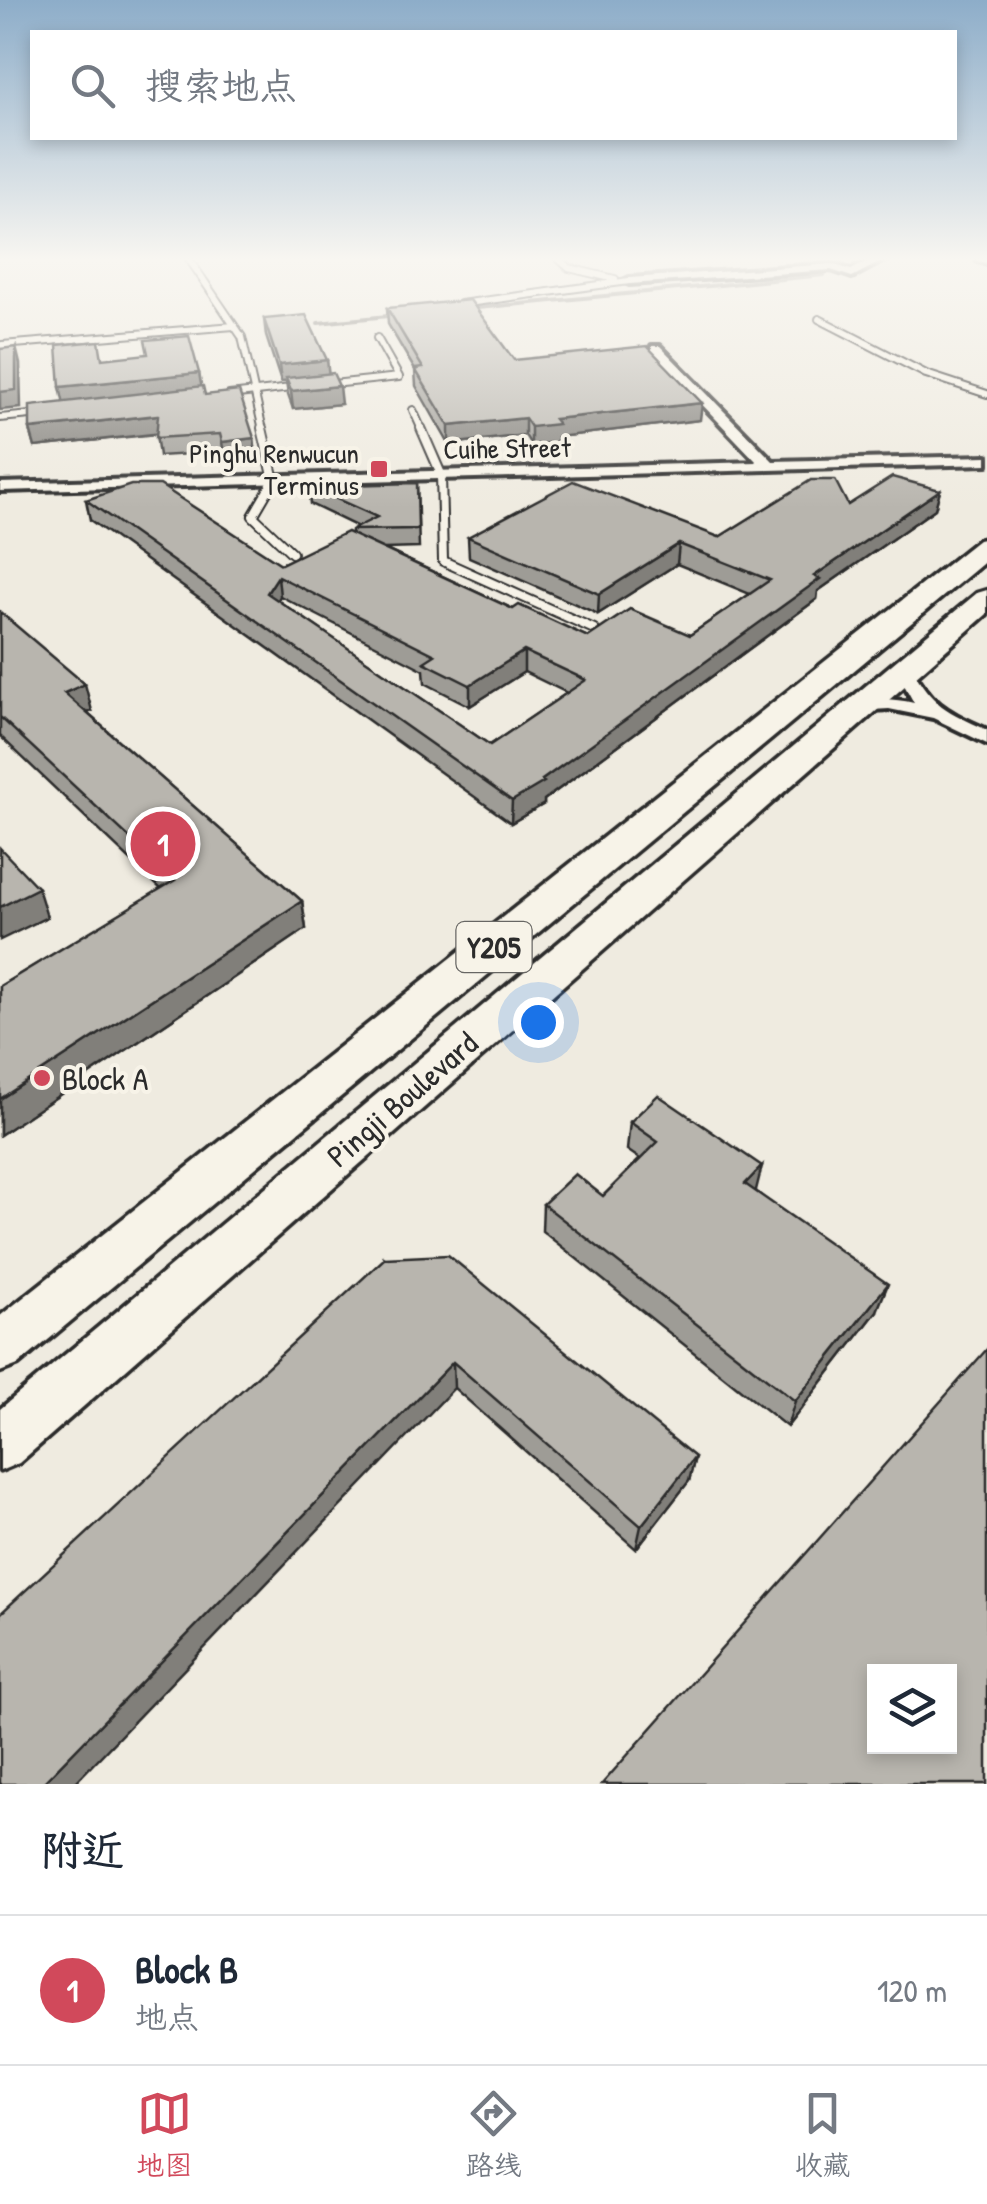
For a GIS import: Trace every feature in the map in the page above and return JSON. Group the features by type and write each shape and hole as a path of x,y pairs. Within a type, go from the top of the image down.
{"main road":[{"name":"Pingji Boulevard","path":"0,1348 987,546"},
{"name":"Pingji Boulevard","path":"0,1444 987,599"}],"street":[{"path":"656,349 770,467"},
{"name":"Cuihe Street","path":"0,489 987,460"},
{"path":"904,670 909,685 939,714"},
{"path":"861,707 889,703 939,714 987,738"}],"lane":[{"path":"2,345 36,342"},
{"path":"243,342 274,478 252,516 292,553"},
{"path":"216,396 399,377 380,342"},
{"path":"865,342 926,374 987,394"},
{"path":"412,410 441,474 444,560 594,629"},
{"path":"0,418 59,412"}],"building":[{"path":"99,342 102,359 148,354 145,342 191,342 199,373 60,387 57,345"},
{"path":"272,342 319,342 327,360 279,365"},
{"path":"408,342 501,342 514,360 647,346 702,403 554,419 558,424 531,427 525,418 449,426 415,369 423,368"},
{"path":"16,347 16,390 0,392 0,349"},
{"path":"333,373 339,386 291,391 286,378"},
{"path":"203,386 205,395 239,391 254,438 222,442 220,434 156,438 158,415 30,429 30,406"},
{"path":"892,477 940,490 814,576 820,579 544,782 512,801 86,500 131,485 160,485 281,564 347,532 513,609 519,605 588,637 630,609 690,635 770,580 679,544 599,594 468,537 573,481 719,537 811,480 835,480 848,505","holes":["278,576 435,655 424,662 470,685 524,651 586,680 490,745 267,593"]},
{"path":"417,483 418,529 351,530 377,517 308,486"},
{"path":"0,612 85,684 64,693 302,901 0,1099 0,986 175,880 0,717"},
{"path":"0,848 38,888 0,907"},
{"path":"658,1095 762,1166 745,1184 888,1284 795,1401 543,1204 575,1174 603,1196 658,1142 630,1122"},
{"path":"448,1255 695,1457 641,1526 453,1362 42,1784 0,1784 0,1614 385,1258"},
{"path":"987,1349 987,1784 602,1784"}],"place":[{"name":"Pinghu Renwucun Terminus","path":"379,469"},
{"name":"Block B","path":"163,844"},
{"name":"Block A","path":"42,1078"}]}
